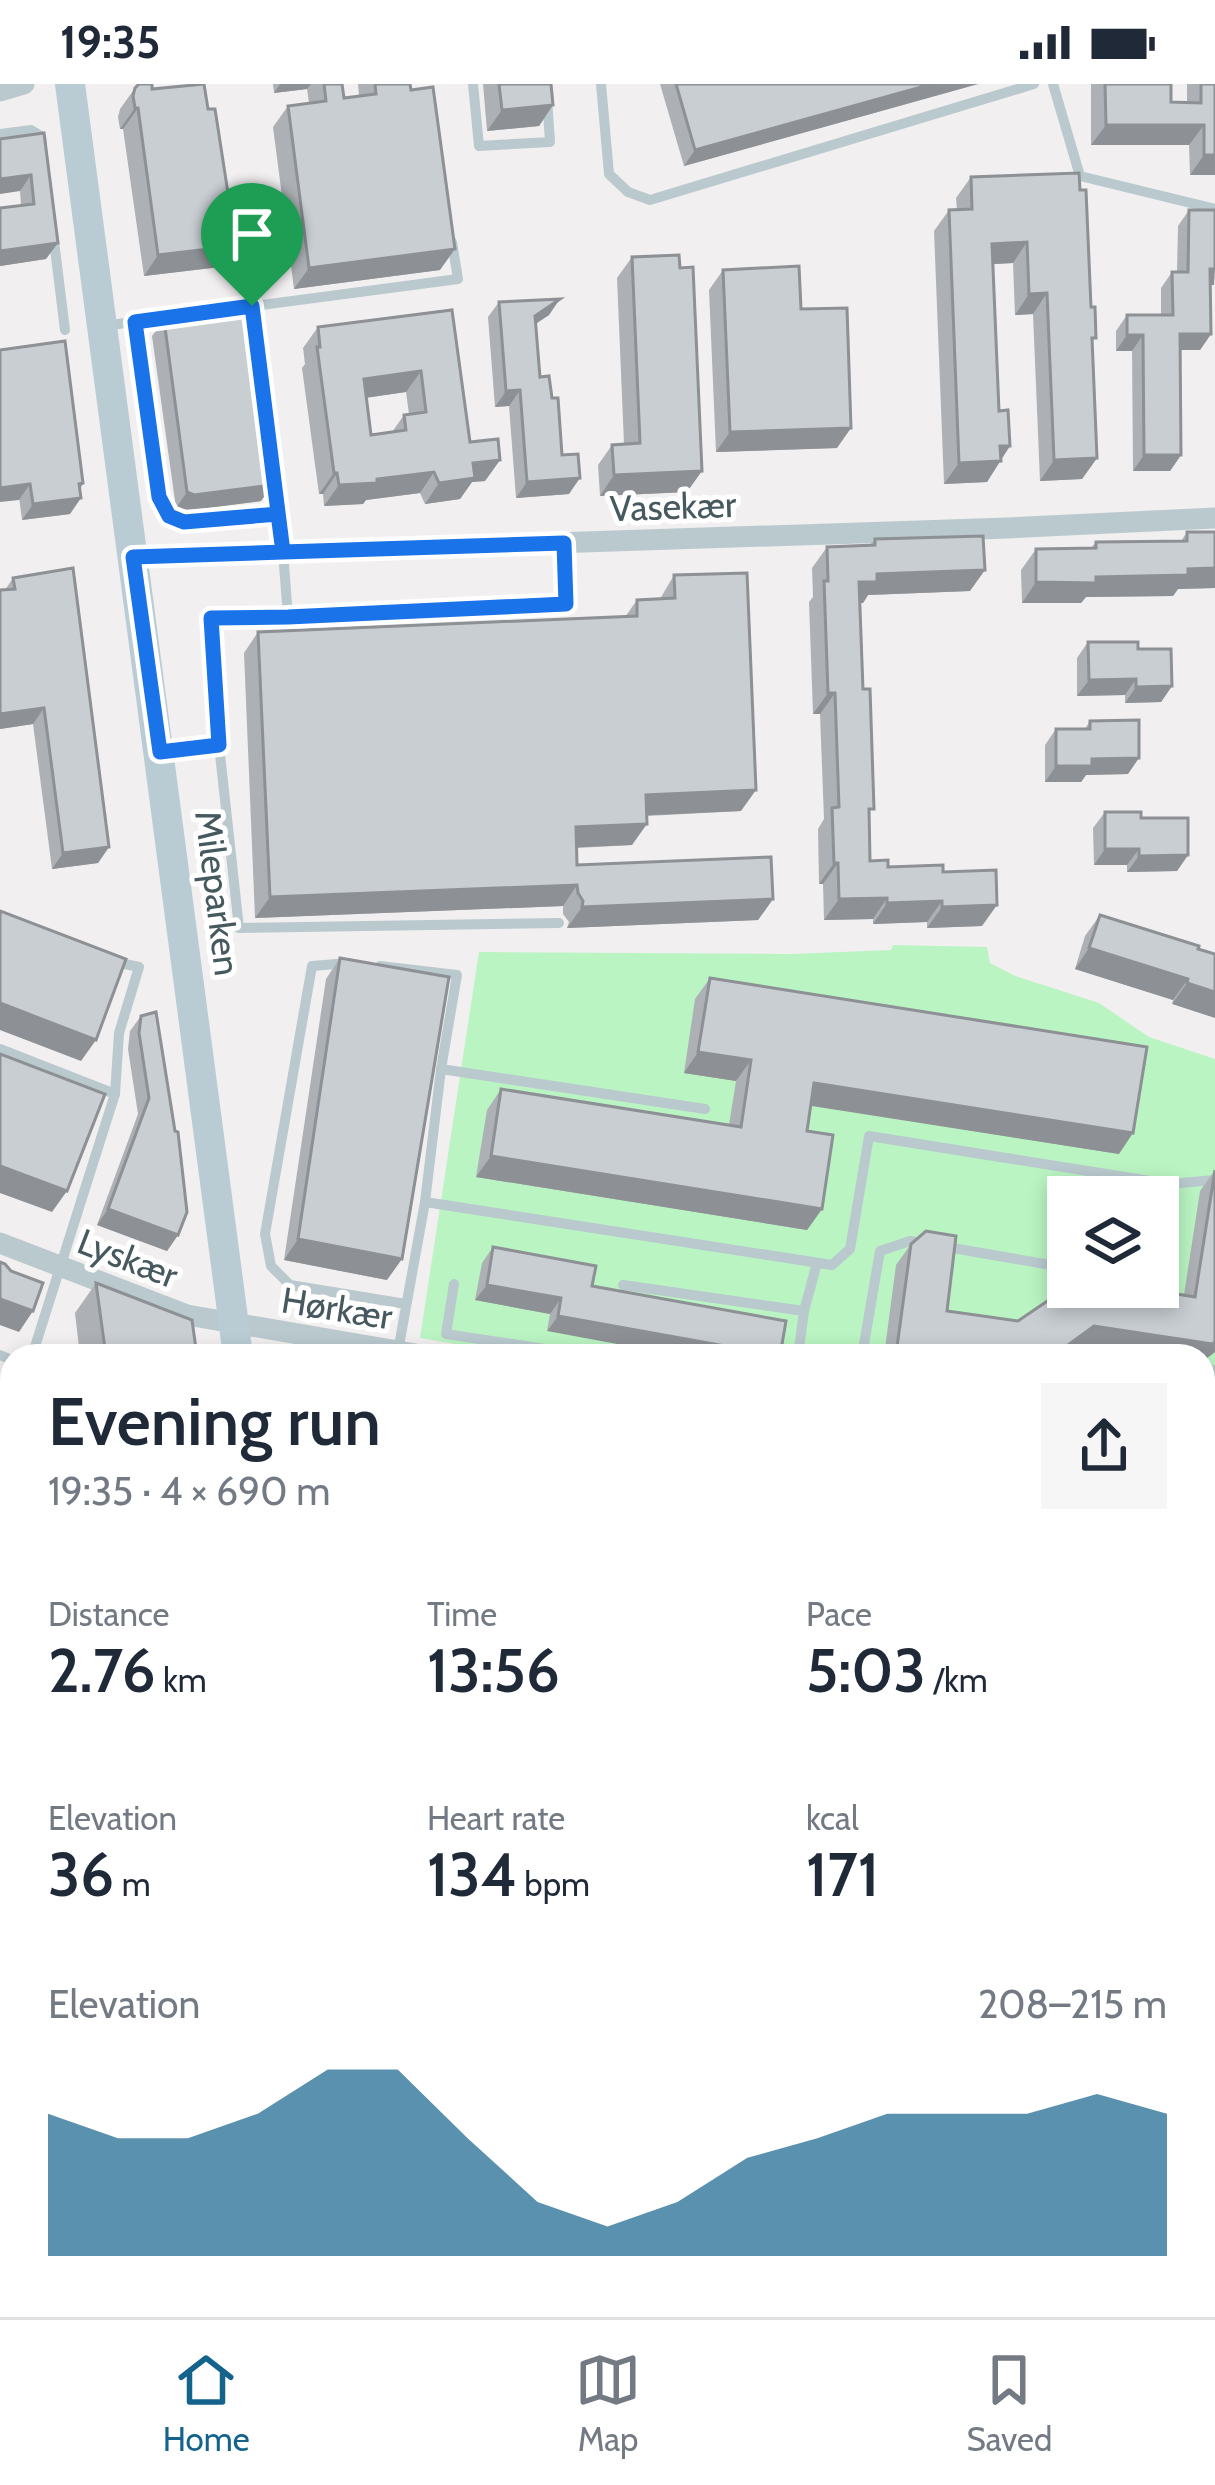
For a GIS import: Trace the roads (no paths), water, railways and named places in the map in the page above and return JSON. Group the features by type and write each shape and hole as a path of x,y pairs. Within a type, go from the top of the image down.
{"street":[{"path":"0,91 24,84"},
{"name":"Mileparken","path":"70,84 237,1341"},
{"name":"Vasekær","path":"133,557 1215,518"},
{"name":"Lyskær","path":"0,1243 187,1315 237,1341"},
{"name":"Hørkær","path":"237,1341 276,1344"}],"lane":[{"path":"473,84 479,146 550,142 546,84"},
{"path":"601,84 609,174 628,192 650,200 1034,84"},
{"path":"1053,84 1080,176 1215,209"},
{"path":"0,134 31,130 41,136 44,158"},
{"path":"51,222 65,330"},
{"path":"101,326 458,279 452,236"},
{"path":"252,306 288,617"},
{"path":"135,322 159,497 169,516 184,522 278,514"},
{"path":"559,923 239,928 211,618 566,604 564,543"},
{"path":"160,752 219,745"},
{"path":"36,1344 115,1094 119,1033 139,967 94,958"},
{"path":"355,963 313,966 265,1234 271,1266 290,1285 406,1304"},
{"path":"375,965 457,975 399,1344"},
{"path":"0,1049 115,1094"},
{"path":"441,1070 706,1109"},
{"path":"425,1202 832,1265 850,1249 869,1136 1119,1176"},
{"path":"1179,1183 1215,1180"},
{"path":"851,1238 880,1251 910,1240 1047,1264"},
{"path":"864,1344 880,1251"},
{"path":"800,1344 818,1263"},
{"path":"454,1284 446,1334 513,1344"},
{"path":"623,1285 804,1311"},
{"path":"34,1295 51,1302"},
{"path":"469,1344 470,1337"}]}
